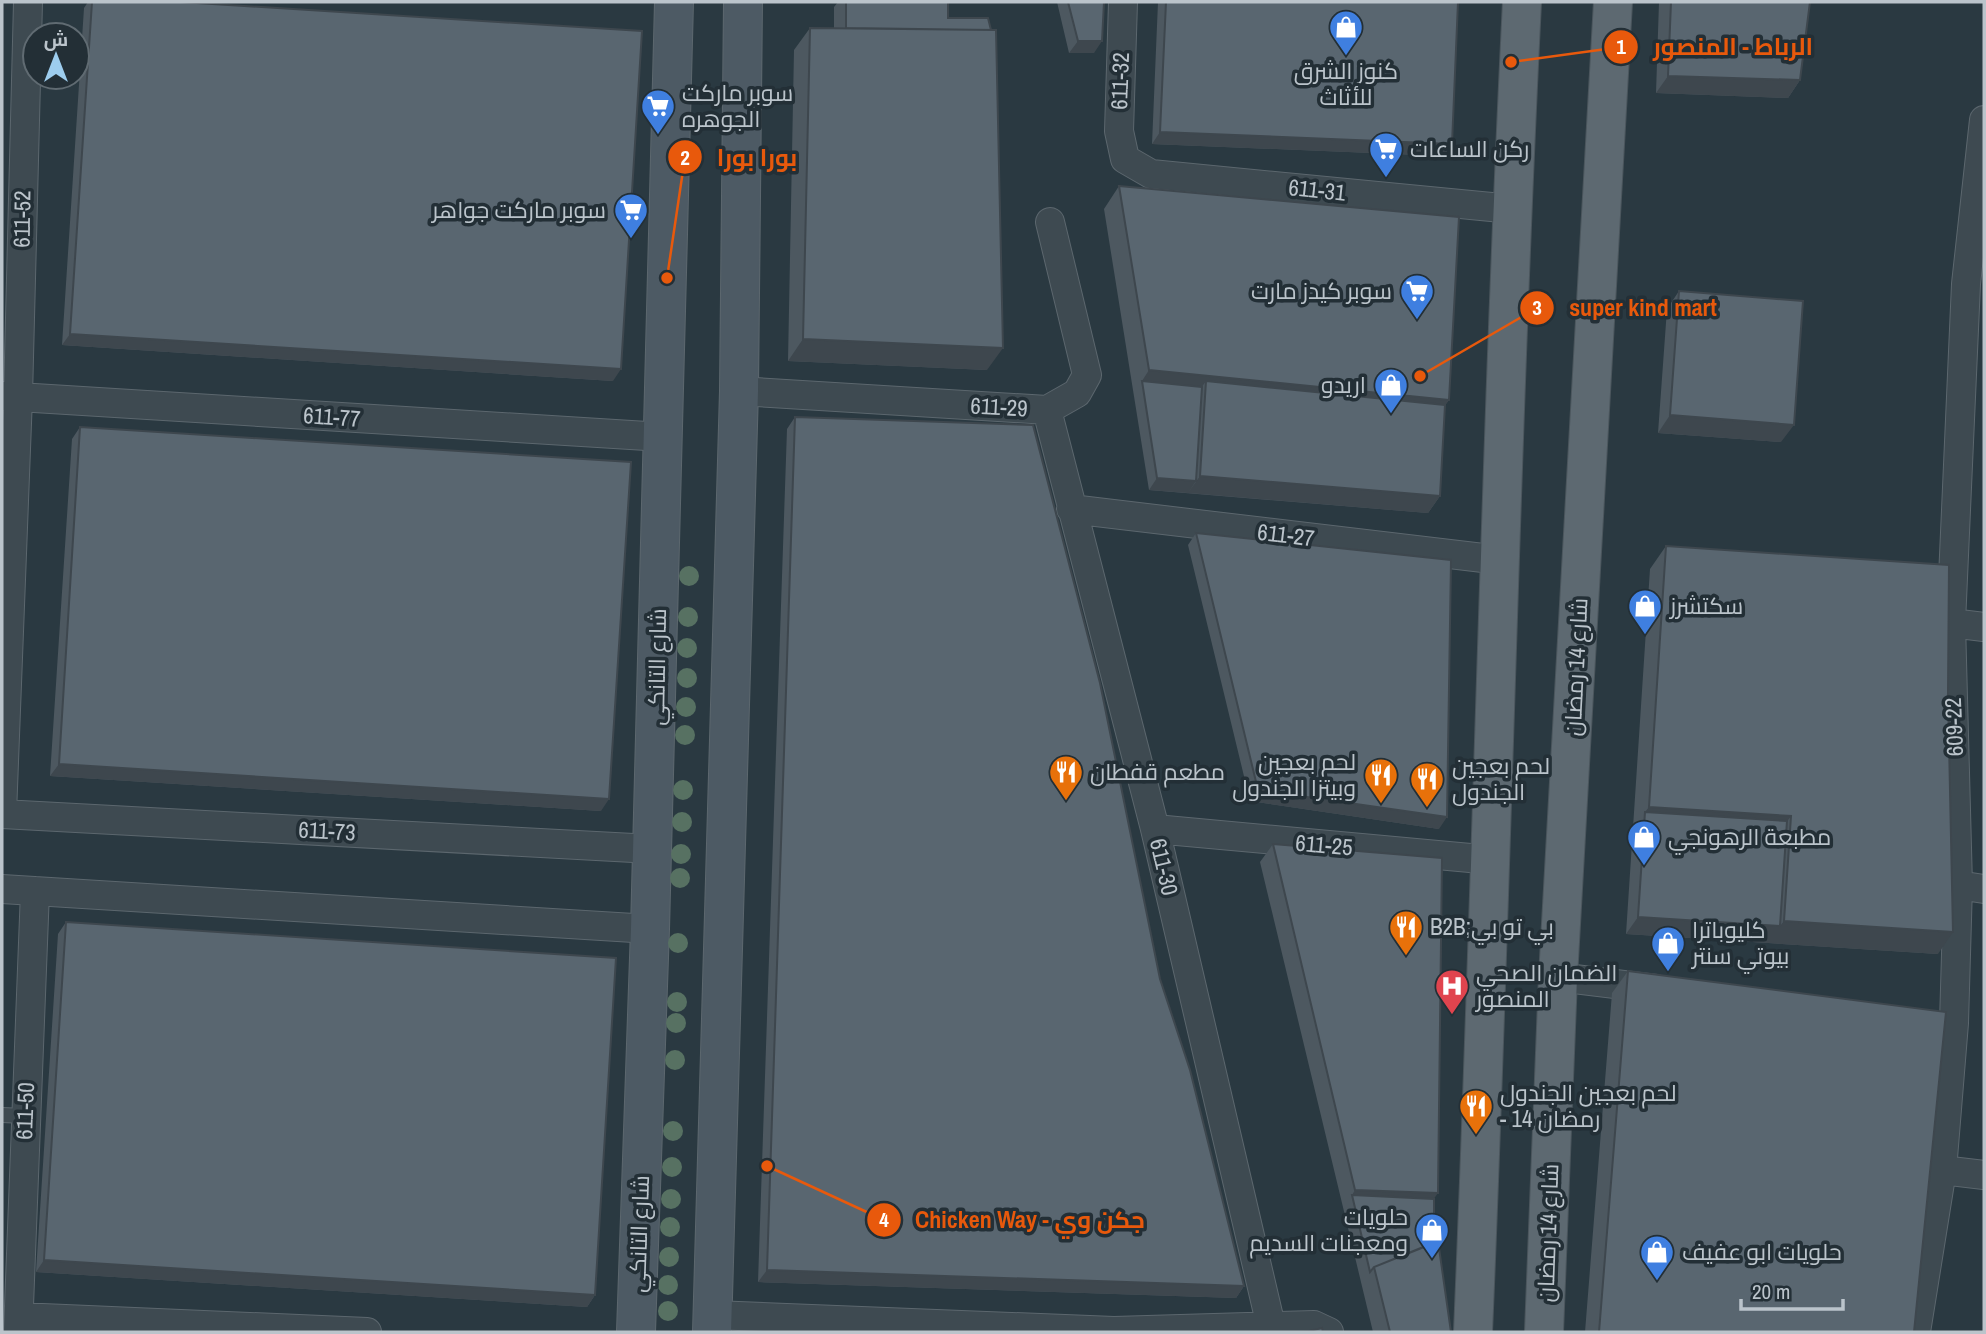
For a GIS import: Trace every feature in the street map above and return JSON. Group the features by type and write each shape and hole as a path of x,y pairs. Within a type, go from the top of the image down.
{"main road":[{"path":"1474,1332 1512,209 1522,2"},
{"name":"شارع 14 رمضان","path":"1544,1332 1558,977 1613,2"}],"street":[{"name":"611-52","path":"2,814 10,397 28,2"},
{"name":"شارع التانكي","path":"636,1332 650,929 674,2"},
{"path":"743,2 739,391 712,1324 1114,1331 1314,1325 1329,1332"},
{"name":"611-32","path":"1123,2 1119,131 1125,159"},
{"name":"609-22","path":"1916,1332 1942,1170 1941,1021 1971,887 1951,623 1984,120"},
{"name":"611-31","path":"1125,159 1151,174 1512,209"},
{"name":"611-29","path":"739,391 1047,410 1077,393 1087,375 1050,222"},
{"name":"611-77","path":"10,397 663,437"},
{"name":"611-30","path":"1047,410 1155,829 1271,1326"},
{"name":"611-27","path":"1071,509 1500,560"},
{"path":"1951,623 1984,627"},
{"name":"611-73","path":"2,814 652,849"},
{"name":"611-25","path":"1155,829 1492,860"},
{"path":"2,888 650,929"},
{"name":"611-50","path":"18,1324 13,1115 35,891"},
{"path":"1558,977 1681,991"},
{"path":"1942,1170 1984,1175"},
{"path":"18,1324 367,1332"}],"building":[{"path":"92,2 181,2 642,31 621,369 70,334 86,91 91,91"},
{"path":"846,2 948,2 948,18 988,18 991,30 846,28"},
{"path":"1068,2 1104,2 1102,41 1078,41"},
{"path":"1166,2 1458,2 1452,144 1160,132"},
{"path":"1671,2 1810,2 1800,80 1668,76"},
{"path":"810,28 996,30 1003,348 803,339"},
{"path":"1119,186 1459,217 1449,400 1149,370"},
{"path":"1679,291 1803,301 1794,425 1670,415"},
{"path":"1142,381 1202,387 1196,481 1157,478"},
{"path":"1206,381 1445,405 1440,496 1200,476"},
{"path":"795,417 1033,425 1100,683 1160,979 1190,1070 1244,1286 767,1270"},
{"path":"80,427 631,462 609,799 59,764"},
{"path":"1196,533 1451,560 1447,817 1258,790"},
{"path":"1666,546 1949,565 1948,695 1953,932 1784,921 1791,816 1649,807"},
{"path":"1645,812 1787,821 1780,926 1638,917"},
{"path":"1273,844 1442,858 1438,1193 1355,1190"},
{"path":"66,922 616,958 595,1295 44,1260"},
{"path":"1628,971 1946,1012 1914,1332 1599,1332"},
{"path":"1352,1195 1434,1199 1434,1243 1374,1267 1370,1272"},
{"path":"1438,1241 1451,1332 1390,1332 1374,1267"},
{"path":"1322,1328 1323,1332 1305,1332"}],"place":[{"name":"كنوز الشرق للأثاث","path":"1346,57"},
{"name":"الرباط - المنصور","path":"1511,62"},
{"name":"سوبر ماركت الجوهره","path":"658,136"},
{"name":"ركن الساعات","path":"1386,179"},
{"name":"سوبر ماركت جواهر","path":"631,240"},
{"name":"بورا بورا","path":"667,278"},
{"name":"سوبر كيدز مارت","path":"1417,321"},
{"name":"super kind mart","path":"1420,376"},
{"name":"اريدو","path":"1391,415"},
{"name":"سكتشرز","path":"1645,636"},
{"name":"مطعم قفطان","path":"1066,802"},
{"name":"لحم بعجين وبيتزا الجندول","path":"1381,805"},
{"name":"لحم بعجين الجندول","path":"1427,809"},
{"name":"مطبعة الرهونجي","path":"1644,867"},
{"name":"B2B;بي تو بي","path":"1406,957"},
{"name":"كليوباترا بيوتي سنتر","path":"1668,973"},
{"name":"الضمان الصحي المنصور","path":"1452,1016"},
{"name":"لحم بعجين الجندول - 14 رمضان","path":"1476,1136"},
{"name":"Chicken Way - جكن وي","path":"767,1166"},
{"name":"حلويات ومعجنات السديم","path":"1432,1260"},
{"name":"حلويات ابو عفيف","path":"1657,1282"}]}
